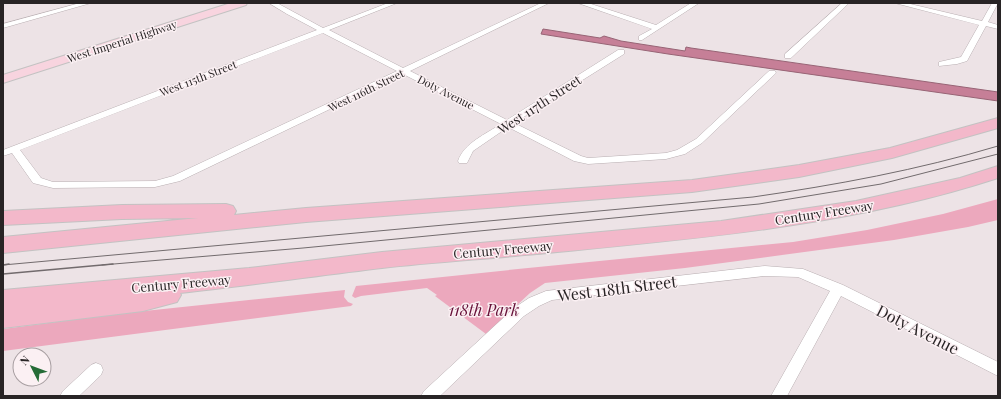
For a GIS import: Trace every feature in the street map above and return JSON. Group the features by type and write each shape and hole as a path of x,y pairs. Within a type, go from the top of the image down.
{"highway":[{"path":"3,245 306,215 692,186 799,171 892,153 998,123"},
{"name":"Century Freeway","path":"3,300 249,277 382,260 721,228 856,208 998,172"},
{"path":"3,218 146,212 255,211 306,215"},
{"path":"3,318 143,301 249,277"}],"main road":[{"name":"West Imperial Highway","path":"3,79 242,3"}],"street":[{"path":"3,26 88,3"},
{"name":"Doty Avenue","path":"272,3 282,10 578,159 588,161 666,156 681,152 699,141 772,73"},
{"name":"West 115th Street","path":"3,153 394,3"},
{"name":"West 116th Street","path":"14,149 37,181 48,185 155,184 176,179 546,3"},
{"path":"581,3 657,28"},
{"path":"642,38 696,3"},
{"path":"788,56 846,3"},
{"path":"898,3 998,27"},
{"path":"942,64 957,62 964,59 995,3"},
{"name":"West 117th Street","path":"463,161 465,155 470,149 508,123 621,52"},
{"name":"West 118th Street","path":"429,396 519,312 534,302 552,296 765,271 799,272 838,289"},
{"path":"779,396 838,289"},
{"name":"Doty Avenue","path":"838,289 998,369"},
{"path":"68,396 96,370"}],"green space":[{"name":"118th Park","path":"998,199 998,220 968,227 894,240 685,268 545,283 530,293 486,334 435,296 437,295 427,288 355,298 352,296 356,286 793,242 867,230 943,214"},
{"path":"345,290 344,297 348,302 353,304 351,306 34,347 12,347 12,350 3,351 3,329 116,314"}],"shaded area":[{"path":"543,29 600,38 604,36 621,41 685,51 686,47 998,92 998,101 668,54 541,34"}],"tram line":[{"path":"9,264 3,265 753,197 907,170 998,146"},
{"path":"102,265 303,248 759,204 881,184 998,154"},
{"path":"102,265 113,264"},
{"path":"3,274 102,265"}]}
